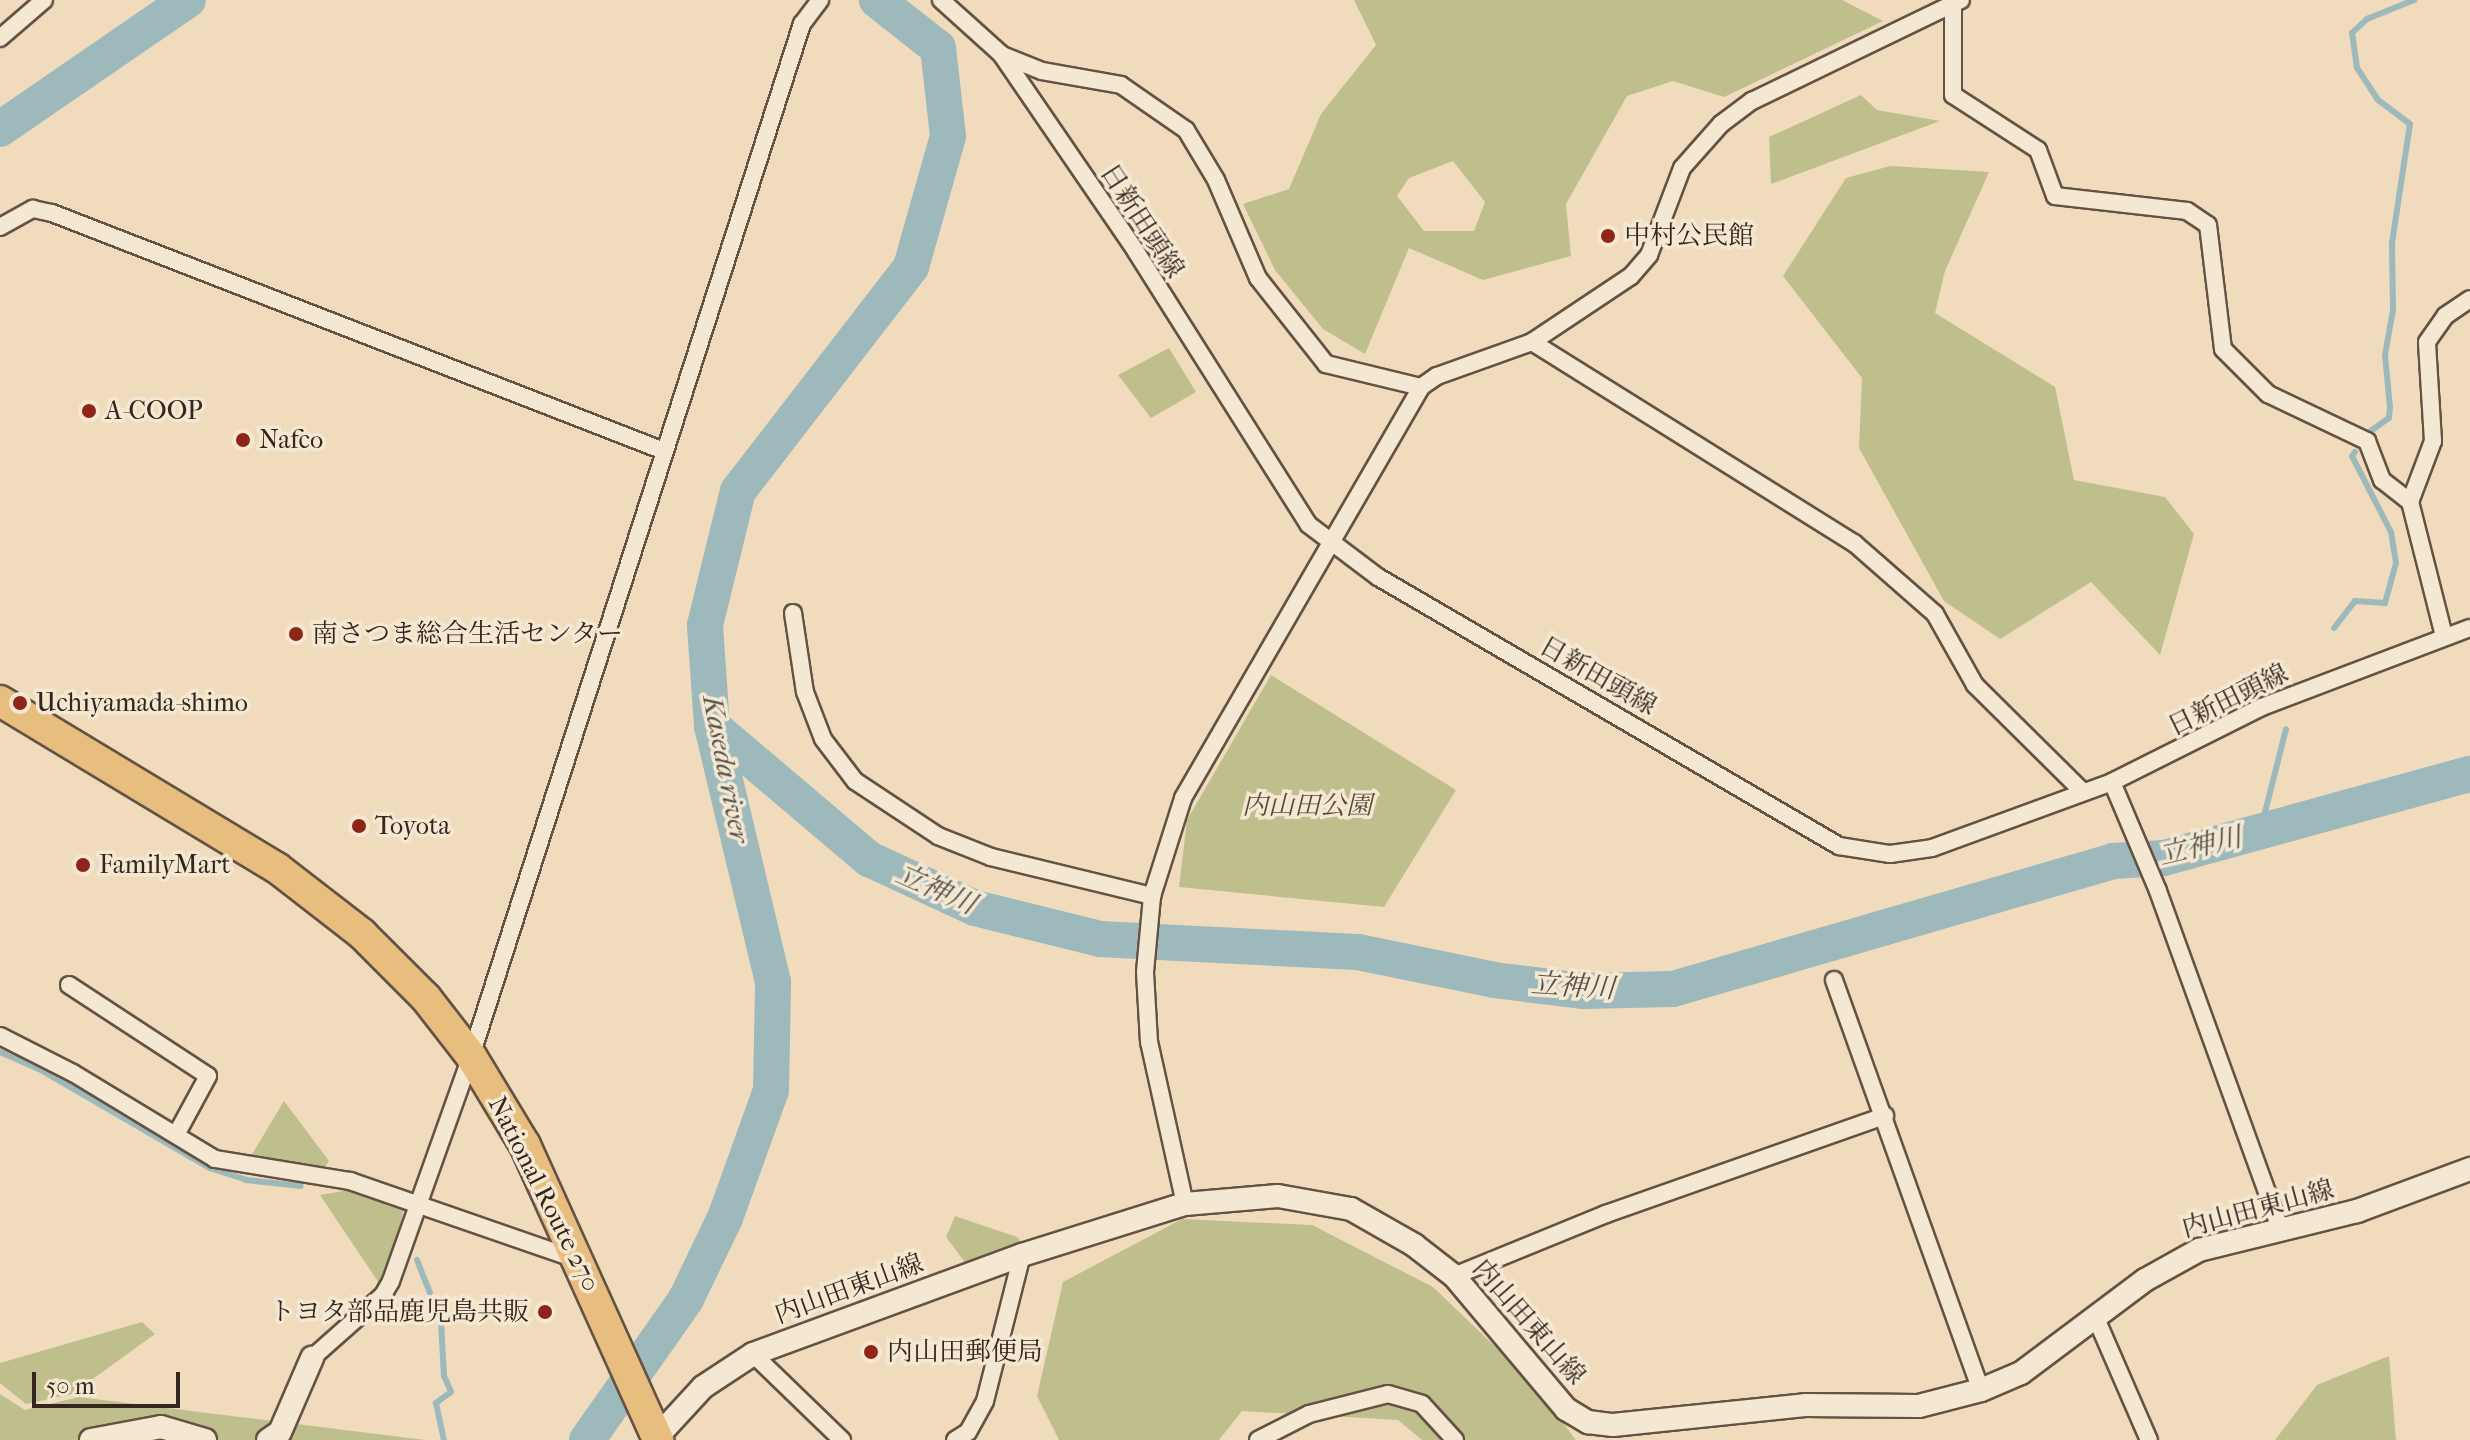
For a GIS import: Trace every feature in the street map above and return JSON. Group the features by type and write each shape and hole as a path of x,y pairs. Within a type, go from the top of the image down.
{"highway":[{"name":"National Route 270","path":"0,701 236,841 322,901 399,969 471,1056 525,1145 580,1260 655,1432"}],"street":[{"path":"0,38 44,0"},
{"path":"268,1440 280,1432 312,1358 383,1295 420,1201 471,1056 804,22 820,0"},
{"name":"日新田頭線","path":"941,0 1001,54 1135,250 1309,525 1378,577 1847,850 1890,854 1932,848 2112,782 2262,707 2470,628"},
{"path":"1185,1204 1149,1042 1144,977 1152,896 1183,798 1329,541 1421,387 1437,376 1532,342 1631,276 1649,255 1682,168 1721,124 1786,82 1957,3 1953,95 2038,150 2055,196 2187,211 2208,225 2223,349 2268,394 2367,441 2382,480 2410,502"},
{"path":"1001,54 1042,71 1121,85 1186,130 1216,180 1258,278 1326,364 1421,387"},
{"path":"0,227 33,209 52,213 664,451"},
{"path":"2444,636 2410,502 2433,441 2427,342 2445,316 2470,299"},
{"path":"1532,342 1854,543 1935,614 1975,685 2082,791"},
{"path":"793,613 810,704 823,739 855,781 898,813 951,841 991,857 1152,896"},
{"path":"2112,782 2124,804 2158,891 2281,1230"},
{"path":"1834,980 1981,1390"},
{"path":"69,985 208,1076 176,1135"},
{"path":"0,1036 229,1164 350,1181 420,1201 524,1244 580,1260"},
{"path":"1454,1276 1606,1214 1885,1116"},
{"name":"内山田東山線","path":"655,1432 703,1387 753,1354 1022,1255 1185,1204 1278,1196 1351,1209 1414,1245 1454,1276 1566,1409 1588,1422 1613,1425 1805,1405 1919,1406 1981,1390 2054,1353 2095,1316 2178,1259 2357,1211 2470,1169"},
{"path":"955,1440 968,1432 985,1401 1022,1255"},
{"path":"2095,1316 2149,1440"},
{"path":"753,1354 842,1440"},
{"path":"1258,1440 1309,1414 1388,1394 1422,1404 1455,1440"},
{"path":"91,1440 161,1427 205,1440"}],"green space":[{"path":"1354,0 1842,0 1883,21 1724,97 1673,81 1627,96 1566,204 1571,256 1483,280 1409,248 1365,354 1323,329 1275,270 1243,204 1289,189 1321,114 1376,45","holes":["1453,161 1485,202 1474,231 1424,231 1397,196 1409,178"]},
{"path":"1861,95 1877,110 1940,121 1771,184 1769,137"},
{"path":"1890,166 1989,172 1945,271 1935,313 2055,387 2074,480 2165,497 2194,534 2160,655 2091,582 2000,639 1944,601 1859,448 1862,378 1783,276 1846,178"},
{"path":"1169,348 1196,392 1151,418 1118,375"},
{"name":"内山田公園","path":"1271,675 1456,790 1384,907 1179,887 1187,820"},
{"path":"284,1101 329,1161 323,1170 251,1156"},
{"path":"348,1190 405,1205 389,1269 379,1283 320,1195"},
{"path":"955,1216 1017,1237 1023,1244 966,1264 946,1237"},
{"path":"1182,1219 1312,1225 1433,1287 1530,1380 1576,1440 1422,1440 1398,1420 1242,1411 1219,1440 1059,1440 1037,1396 1063,1282"},
{"path":"142,1322 155,1334 72,1394 26,1404 0,1383 0,1363"},
{"path":"2389,1356 2396,1440 2275,1440 2317,1385"},
{"path":"0,1394 25,1410 79,1397 425,1440 0,1440"}],"waterway":[{"name":"Kaseda river","path":"0,129 188,0"},
{"name":"Kaseda river","path":"587,1440 686,1299 725,1218 771,1090 773,982 712,726 705,625 738,491 911,267 948,136 938,48 877,0"},
{"path":"2368,433 2389,418 2385,355 2393,310 2392,243 2410,124 2378,100 2357,68 2352,33 2367,19 2414,0"},
{"path":"2334,628 2355,601 2385,603 2396,563 2391,532 2352,456 2355,452"},
{"name":"立神川","path":"712,726 869,859 975,908 1100,939 1358,952 1494,980 1582,991 1673,989 2113,861 2164,858 2470,774"},
{"path":"2260,832 2286,729"},
{"path":"0,1052 39,1069 210,1168 246,1180 301,1186"},
{"path":"417,1260 441,1321 444,1376 451,1392 436,1403 444,1440"}],"place":[{"name":"中村公民館","path":"1608,236"},
{"name":"A-COOP","path":"89,411"},
{"name":"Nafco","path":"243,440"},
{"name":"南さつま総合生活センター","path":"296,634"},
{"name":"Uchiyamada-shimo","path":"20,703"},
{"name":"Toyota","path":"359,826"},
{"name":"FamilyMart","path":"83,865"},
{"name":"トヨタ部品鹿児島共販","path":"545,1312"},
{"name":"内山田郵便局","path":"871,1352"}]}
